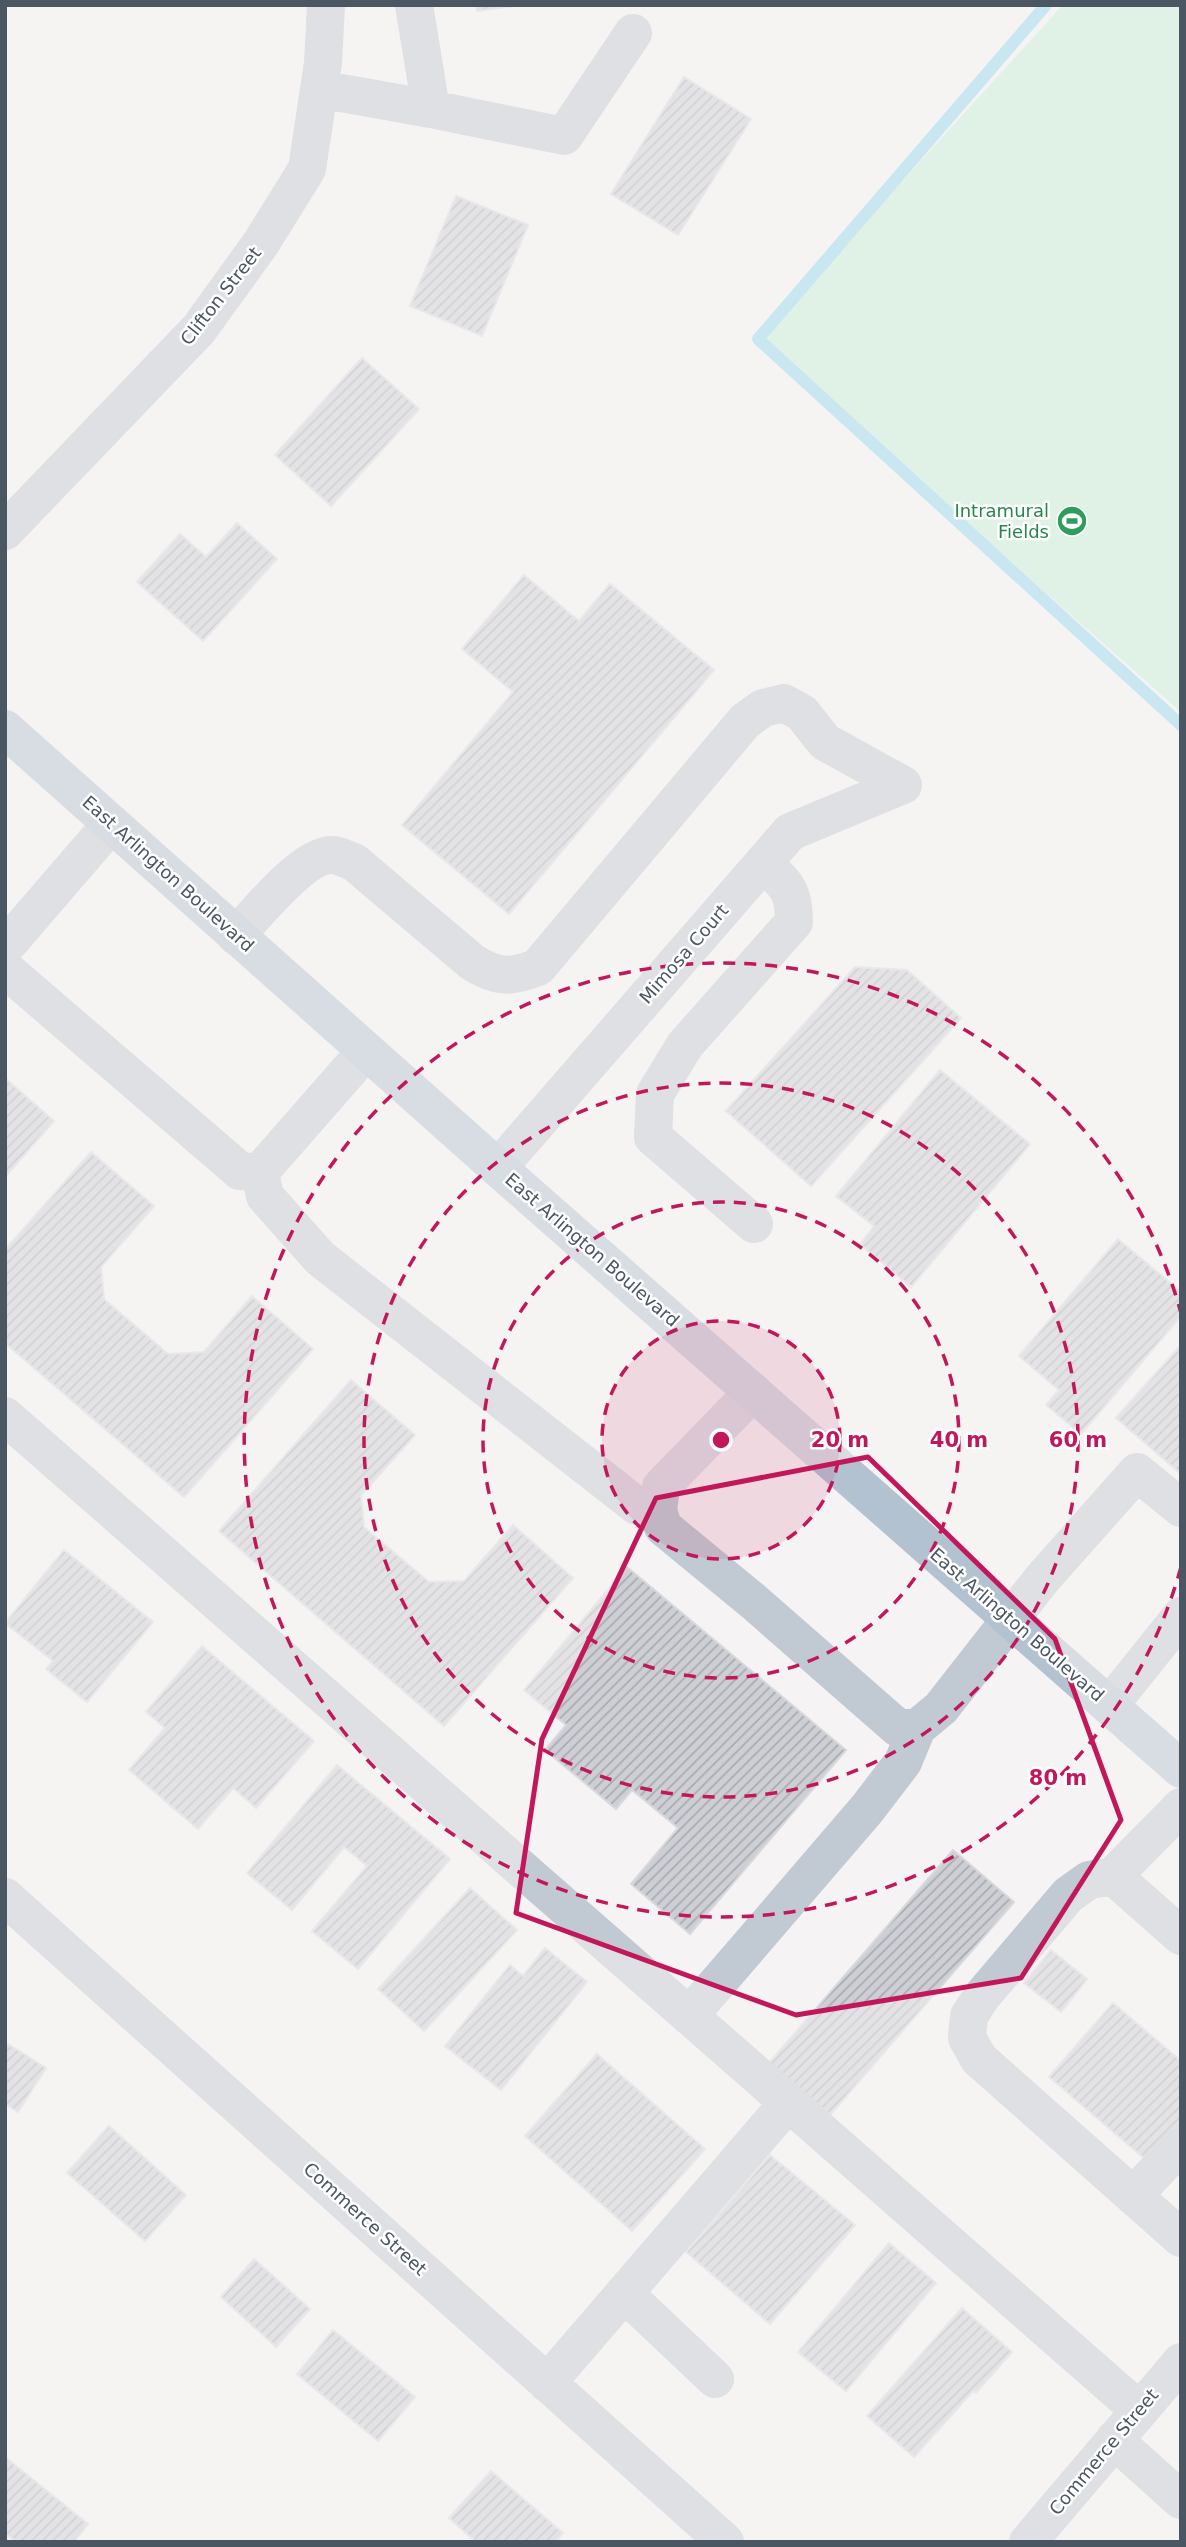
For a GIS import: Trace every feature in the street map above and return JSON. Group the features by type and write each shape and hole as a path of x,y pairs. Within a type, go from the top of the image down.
{"main road":[{"name":"East Arlington Boulevard","path":"5,729 498,1168 1181,1769"}],"street":[{"name":"Clifton Street","path":"5,531 199,329 261,243 307,169 323,63 327,5"},
{"path":"414,5 431,108"},
{"path":"319,89 431,108 564,136 633,33"},
{"name":"Mimosa Court","path":"236,936 283,885 309,863 331,855 354,862 472,962 491,974 518,975 538,967 745,721 764,708 784,703 802,713 825,742 903,785 790,832 498,1168"},
{"path":"5,947 111,824"},
{"path":"754,1224 653,1137 655,1094 685,1045 794,922 794,901 786,885 764,863"},
{"path":"5,969 240,1171 260,1172"},
{"path":"631,1014 665,1043 685,1045"},
{"path":"260,1172 366,1051"},
{"path":"260,1172 265,1196 320,1258 637,1506 658,1510"},
{"path":"753,1392 662,1487 658,1510 663,1527 753,1601 898,1728 917,1728"},
{"path":"5,1416 1139,2410"},
{"path":"689,2016 867,1810 903,1762 917,1728 941,1708 1042,1579 1137,1472 1181,1508"},
{"path":"1109,1706 1181,1616"},
{"path":"1181,1807 1113,1876 1089,1880 1068,1895 982,1996 969,2016 967,2038 979,2059 1181,2238"},
{"path":"1113,1876 1181,1936"},
{"name":"Commerce Street","path":"5,1897 725,2542"},
{"path":"548,2383 788,2103"},
{"path":"1133,2196 1178,2148"},
{"path":"624,2293 715,2379"},
{"name":"Commerce Street","path":"1028,2542 1181,2362"},
{"path":"1114,2440 1181,2500"}],"highlighted area":[{"path":"868,1457 1055,1639 1121,1820 1021,1978 796,2015 516,1913 542,1739 656,1498"}],"green space":[{"name":"Intramural Fields","path":"1063,5 1181,5 1181,712 758,339"}],"building":[{"path":"476,5 522,5 477,11"},
{"path":"684,77 751,119 678,235 611,194"},
{"path":"456,196 528,225 482,336 410,306"},
{"path":"362,358 419,409 331,506 275,455"},
{"path":"237,523 277,559 203,641 137,582 180,534 206,557"},
{"path":"524,575 579,621 610,584 714,670 509,914 402,825 513,692 462,649"},
{"path":"855,967 907,970 961,1018 811,1186 726,1111"},
{"path":"940,1070 1030,1144 911,1287 860,1244 874,1226 836,1196"},
{"path":"5,1078 54,1121 5,1177"},
{"path":"91,1152 154,1206 101,1267 104,1299 168,1354 204,1352 252,1296 313,1349 184,1497 5,1343 5,1250"},
{"path":"1118,1239 1181,1292 1181,1316 1081,1434 1046,1405 1059,1390 1019,1356"},
{"path":"1181,1345 1181,1474 1116,1418"},
{"path":"351,1380 415,1435 361,1495 364,1527 429,1582 464,1581 513,1525 573,1578 444,1726 219,1531"},
{"path":"64,1550 153,1622 87,1702 46,1669 53,1661 5,1623"},
{"path":"627,1567 846,1750 690,1934 631,1884 678,1828 632,1790 616,1809 545,1750 566,1725 524,1690"},
{"path":"202,1646 314,1741 256,1808 233,1788 198,1829 129,1770 165,1728 146,1712"},
{"path":"337,1765 450,1859 358,1969 312,1931 367,1866 344,1847 292,1910 247,1873"},
{"path":"953,1850 1014,1902 830,2115 769,2063"},
{"path":"470,1888 517,1930 424,2031 378,1989"},
{"path":"545,1948 587,1982 501,2090 445,2046 510,1965 523,1976"},
{"path":"1051,1950 1087,1979 1061,2012 1024,1983"},
{"path":"1113,2003 1181,2061 1181,2151 1146,2160 1049,2077"},
{"path":"5,2042 46,2068 18,2112 5,2104"},
{"path":"597,2054 705,2149 632,2231 525,2136"},
{"path":"109,2126 186,2195 145,2241 67,2173"},
{"path":"770,2155 855,2225 770,2324 686,2252"},
{"path":"889,2243 936,2283 846,2391 798,2352"},
{"path":"254,2259 310,2309 276,2347 221,2297"},
{"path":"962,2308 1012,2352 914,2457 867,2416"},
{"path":"333,2330 415,2397 378,2441 297,2374"},
{"path":"5,2457 88,2524 74,2542 16,2542 5,2533"},
{"path":"491,2471 563,2533 555,2542 476,2542 449,2518"}],"waterway":[{"path":"1046,5 758,339 1181,725"}],"place":[{"name":"Intramural Fields","path":"1072,521"}]}
